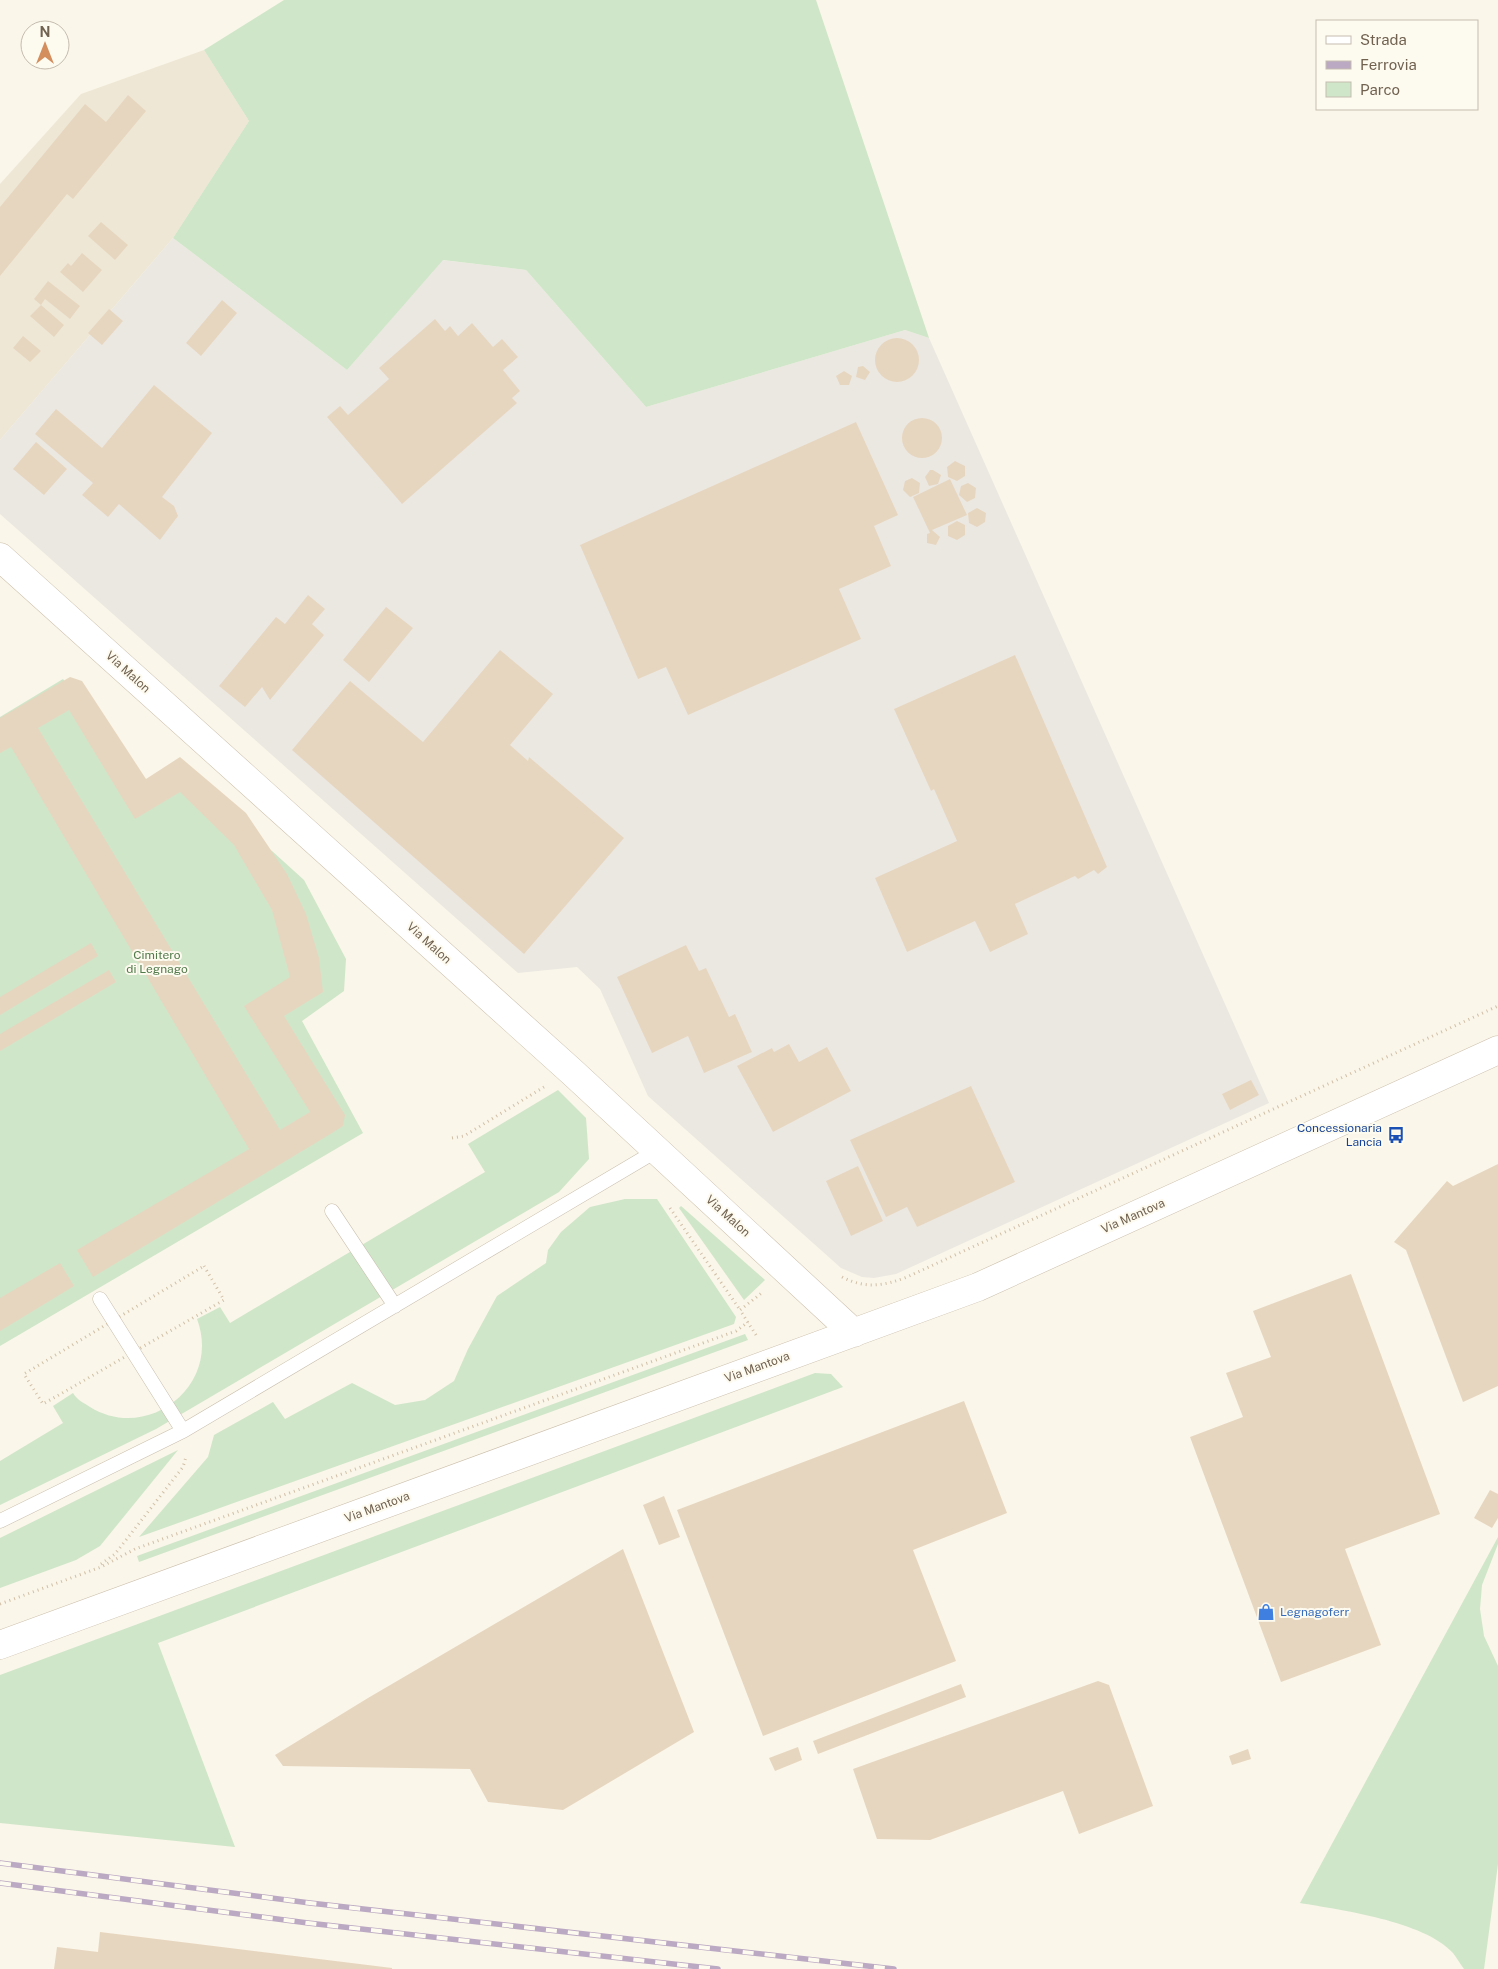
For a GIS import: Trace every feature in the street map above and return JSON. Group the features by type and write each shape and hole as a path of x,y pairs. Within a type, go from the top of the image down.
{"street":[{"name":"Via Malon","path":"0,558 571,1071 854,1333"},
{"name":"Via Mantova","path":"0,1644 978,1287 1498,1050"}],"lane":[{"path":"0,1521 183,1431 656,1151"},
{"path":"332,1212 395,1306"},
{"path":"100,1299 183,1431"}],"path":[{"path":"839,1275 869,1286 891,1283 1498,1006"},
{"path":"452,1138 464,1136 545,1087"},
{"path":"1309,1091 1311,1096"},
{"path":"665,1201 758,1337"},
{"path":"740,1310 770,1286"},
{"path":"0,1604 87,1572 135,1549 736,1331 748,1322"},
{"path":"87,1572 115,1554 183,1467 187,1448 183,1431"}],"shaded area":[{"path":"204,50 249,121 173,238 0,440 0,184 81,94"},
{"path":"173,238 347,370 442,260 526,270 646,407 905,330 929,338 1269,1103 896,1274 874,1278 862,1277 841,1268 648,1096 600,989 577,967 518,973 0,514 0,440"}],"green space":[{"path":"284,0 816,0 929,338 905,330 646,407 526,270 443,260 347,370 173,238 249,121 204,50"},
{"name":"Cimitero di Legnago","path":"63,679 144,785 184,766 235,825 272,851 304,880 346,959 344,991 302,1021 363,1133 0,1346 0,717"},
{"path":"558,1090 586,1118 589,1159 559,1192 156,1429 0,1505 0,1461 63,1423 53,1406 73,1393 90,1407 112,1416 135,1418 156,1412 175,1401 189,1385 199,1366 202,1343 197,1319 220,1307 230,1323 485,1172 468,1144"},
{"path":"625,1199 657,1199 736,1317 734,1324 139,1537 208,1457 214,1435 273,1402 285,1419 352,1383 395,1405 425,1400 454,1381 468,1349 497,1296 546,1263 548,1250 561,1232 590,1207"},
{"path":"681,1206 765,1280 744,1300 679,1208"},
{"path":"745,1334 748,1340 139,1562 137,1556"},
{"path":"815,1373 831,1374 843,1387 158,1643 235,1847 0,1823 0,1675"},
{"path":"178,1450 100,1546 76,1560 0,1588 0,1538"},
{"path":"1498,1537 1498,1544 1482,1585 1480,1609 1484,1636 1498,1666 1498,1864 1484,1969 1464,1969 1453,1953 1440,1942 1423,1933 1403,1925 1359,1913 1300,1903"}],"building":[{"path":"128,95 146,111 73,199 67,194 0,276 0,207 85,104 106,122"},
{"path":"101,222 128,245 115,260 88,236"},
{"path":"82,253 102,270 83,292 60,272 68,263 71,266"},
{"path":"48,281 80,306 70,319 45,299 41,305 34,299"},
{"path":"222,300 237,313 201,356 186,343"},
{"path":"41,305 64,325 54,337 30,316"},
{"path":"109,309 123,321 102,345 88,333"},
{"path":"435,319 445,331 450,326 458,336 472,323 493,347 502,339 518,357 503,370 520,391 512,398 517,403 402,504 327,417 340,406 348,415 389,379 379,368"},
{"path":"23,336 41,351 30,362 13,348"},
{"path":"897,338 909,342 915,348 919,360 915,372 909,378 897,382 885,378 879,372 875,360 879,348 885,342"},
{"path":"863,366 870,372 865,380 856,377 858,367"},
{"path":"844,371 852,376 849,385 840,385 836,376"},
{"path":"154,385 212,433 162,497 174,506 178,516 160,540 119,504 108,517 82,495 93,483 35,434 56,409 102,448"},
{"path":"926,418 933,421 939,427 942,438 941,446 933,455 926,458 918,458 911,455 903,446 902,434 905,427 914,419"},
{"path":"856,422 898,515 874,526 891,566 839,589 861,639 688,715 666,667 638,679 580,545"},
{"path":"36,442 67,469 44,495 13,469"},
{"path":"955,461 965,466 965,476 957,481 948,477 947,467"},
{"path":"930,470 941,475 938,484 929,486 925,477"},
{"path":"912,478 920,483 919,493 910,497 903,490 905,481"},
{"path":"950,479 967,515 932,530 940,537 936,545 927,543 927,534 930,533 913,497"},
{"path":"968,483 976,488 975,498 967,502 959,495 961,486"},
{"path":"977,508 986,513 985,522 977,527 969,523 968,513"},
{"path":"957,521 965,525 965,535 957,540 948,536 948,526"},
{"path":"308,595 325,609 312,624 324,635 270,700 262,687 245,707 219,686 276,617 285,624"},
{"path":"386,607 413,628 369,682 343,660"},
{"path":"500,650 553,694 510,745 528,761 529,757 624,838 524,954 292,750 350,681 423,742"},
{"path":"1015,655 1107,867 1098,874 1094,870 1078,879 1075,876 1015,904 1028,934 990,952 975,921 907,952 875,878 957,841 934,789 931,791 894,709"},
{"path":"70,677 82,681 146,779 180,757 246,813 287,874 306,914 319,958 323,992 284,1016 345,1115 343,1126 93,1277 77,1250 249,1149 11,747 0,753 0,718","holes":["69,710 135,819 180,792 234,845 272,910 290,977 244,1006 310,1112 280,1130 38,728"]},
{"path":"91,943 98,956 0,1015 0,997"},
{"path":"686,945 699,971 706,968 729,1017 735,1014 752,1052 704,1073 688,1036 652,1053 617,977"},
{"path":"109,970 116,982 0,1051 0,1034"},
{"path":"789,1044 799,1062 827,1047 851,1091 773,1132 737,1066 772,1048 774,1052"},
{"path":"1251,1080 1259,1095 1230,1110 1222,1094"},
{"path":"971,1086 1015,1182 917,1227 907,1207 886,1217 850,1140"},
{"path":"1498,1164 1498,1386 1463,1402 1406,1250 1394,1242 1447,1181 1453,1186"},
{"path":"858,1166 883,1221 851,1236 826,1181"},
{"path":"60,1263 74,1286 0,1331 0,1298"},
{"path":"1351,1274 1440,1514 1345,1549 1381,1645 1281,1682 1190,1437 1243,1417 1226,1373 1271,1357 1253,1311"},
{"path":"964,1401 1007,1513 913,1550 956,1661 763,1736 677,1510"},
{"path":"1490,1490 1498,1494 1498,1518 1492,1528 1474,1518"},
{"path":"664,1496 680,1537 659,1545 643,1505"},
{"path":"623,1549 694,1732 563,1810 488,1802 470,1769 283,1766 275,1755 368,1698"},
{"path":"1098,1681 1109,1685 1153,1806 1079,1834 1063,1791 930,1840 877,1839 853,1769"},
{"path":"961,1684 966,1697 818,1754 813,1741"},
{"path":"798,1747 802,1760 775,1771 769,1758"},
{"path":"1248,1749 1251,1759 1232,1765 1229,1756"},
{"path":"100,1932 392,1969 54,1969 57,1947 98,1952"}],"railway":[{"path":"0,1863 310,1903 894,1969"},
{"path":"0,1883 308,1923 718,1969"}],"place":[{"name":"Concessionaria Lancia","path":"1396,1135"},
{"name":"Legnagoferr","path":"1266,1612"}]}
